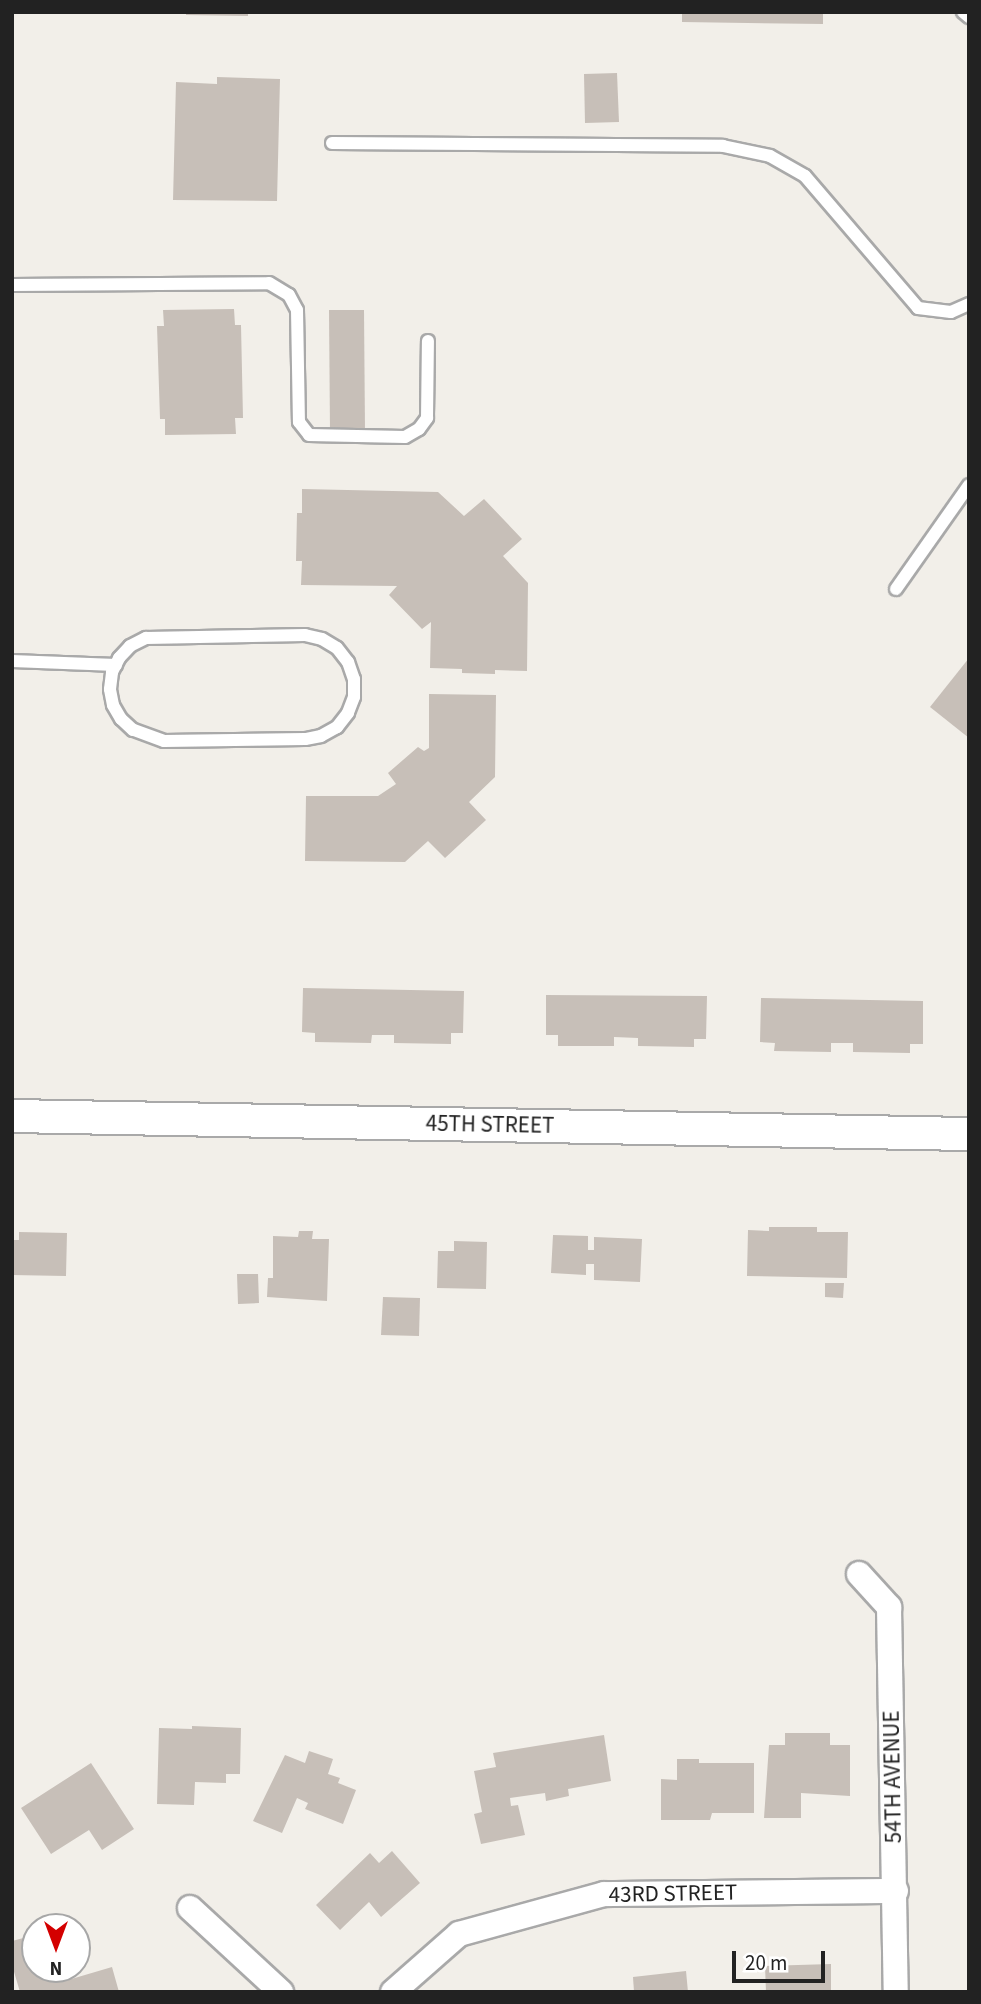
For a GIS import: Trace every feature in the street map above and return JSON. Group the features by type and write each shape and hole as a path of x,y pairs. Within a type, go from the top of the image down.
{"street":[{"name":"45TH STREET","path":"12,1116 969,1134"},
{"name":"54TH AVENUE","path":"859,1574 889,1607 896,1992"},
{"name":"43RD STREET","path":"393,1992 459,1934 604,1894 895,1891"},
{"path":"190,1908 281,1992"}],"lane":[{"path":"963,12 969,17"},
{"path":"332,143 723,146 770,156 805,176 918,308 951,312 969,304"},
{"path":"12,285 269,283 289,295 297,310 299,422 309,435 405,437 419,429 427,418 428,341"},
{"path":"896,589 969,485"},
{"path":"305,635 322,639 337,648 348,662 354,679 354,696 348,713 337,727 321,736 305,739 164,741 133,730 121,719 113,705 110,689 116,665 131,646 146,638 305,635"},
{"path":"12,661 116,665"}],"building":[{"path":"186,12 248,12 248,16 186,15"},
{"path":"682,12 823,12 823,24 682,22"},
{"path":"617,73 619,122 585,123 584,74"},
{"path":"217,77 280,79 277,201 173,200 176,82 217,84"},
{"path":"234,309 235,325 241,325 243,418 235,418 236,434 165,435 165,419 160,419 157,326 164,326 163,310"},
{"path":"329,310 364,310 365,432 330,432"},
{"path":"302,489 438,492 464,516 484,499 522,539 503,556 528,583 527,671 462,673 462,669 430,668 431,622 422,629 389,595 397,586 301,585 302,561 296,561 297,513 302,513"},
{"path":"969,658 969,738 930,707"},
{"path":"429,694 496,695 495,777 469,802 486,820 445,858 428,841 405,862 305,861 306,796 378,796 396,784 388,773 418,747 424,751 429,748"},
{"path":"303,988 464,991 463,1033 451,1033 451,1044 394,1043 394,1035 372,1035 371,1043 315,1042 315,1033 302,1032"},
{"path":"546,995 707,996 706,1039 694,1039 694,1047 638,1046 638,1038 614,1037 614,1046 558,1046 558,1035 546,1035"},
{"path":"761,998 923,1001 923,1044 910,1044 910,1053 853,1052 853,1043 831,1043 831,1052 774,1051 775,1043 760,1042"},
{"path":"769,1227 817,1227 817,1232 848,1232 847,1278 747,1276 748,1230 769,1231"},
{"path":"299,1231 313,1231 312,1239 329,1239 327,1301 267,1297 268,1278 273,1278 273,1236 298,1237"},
{"path":"19,1232 67,1233 66,1276 12,1275 12,1240 19,1240"},
{"path":"553,1235 588,1236 588,1250 594,1250 594,1237 642,1239 640,1282 594,1280 594,1264 586,1264 586,1275 551,1273"},
{"path":"454,1241 487,1242 486,1289 437,1288 438,1251 454,1251"},
{"path":"237,1274 258,1274 259,1303 238,1304"},
{"path":"825,1283 844,1283 843,1298 825,1297"},
{"path":"383,1297 420,1298 419,1336 381,1335"},
{"path":"192,1726 241,1728 240,1774 226,1774 226,1783 195,1782 194,1805 157,1804 159,1728 192,1729"},
{"path":"785,1733 830,1733 830,1745 850,1745 850,1796 801,1793 801,1818 764,1818 769,1745 785,1745"},
{"path":"604,1735 611,1781 568,1789 569,1796 546,1801 545,1793 510,1798 511,1806 518,1805 525,1835 481,1844 474,1814 482,1812 474,1771 496,1767 493,1753"},
{"path":"309,1751 333,1759 328,1774 340,1778 338,1783 356,1790 343,1824 305,1809 308,1803 297,1798 282,1833 253,1821 285,1755 305,1763"},
{"path":"677,1759 699,1759 699,1763 754,1763 754,1813 712,1813 710,1820 661,1820 661,1779 677,1780"},
{"path":"91,1763 134,1829 102,1850 89,1830 51,1854 21,1808"},
{"path":"392,1851 420,1883 381,1917 369,1902 340,1930 316,1905 370,1853 379,1863"},
{"path":"21,1939 21,1983 91,1983 91,1973 112,1967 119,1992 20,1992 12,1965 12,1941"},
{"path":"831,1964 831,1992 766,1992 765,1966"},
{"path":"686,1971 688,1992 634,1992 633,1977"}]}
